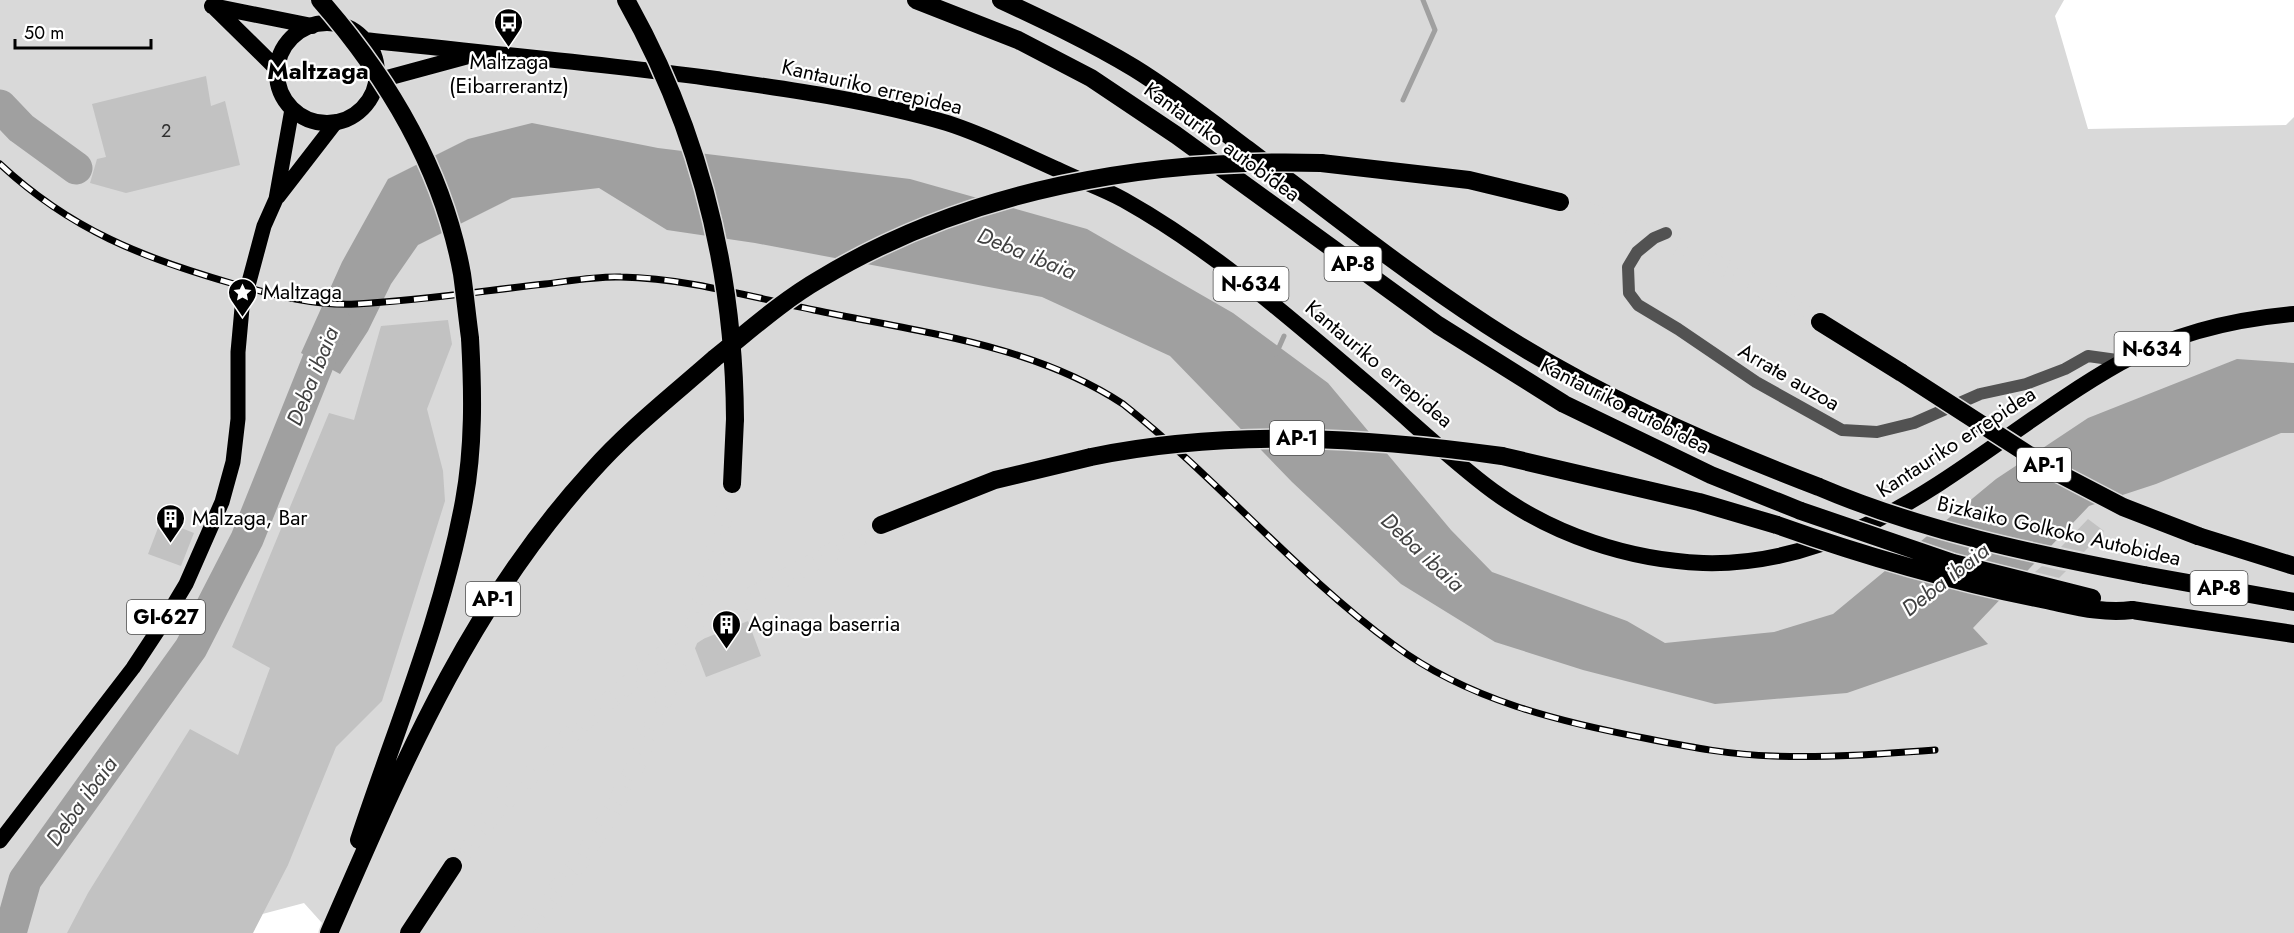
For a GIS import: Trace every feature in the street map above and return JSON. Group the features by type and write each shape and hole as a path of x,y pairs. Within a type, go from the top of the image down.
{"highway":[{"path":"320,0 366,55 402,110 426,158 444,207 461,272 470,338 473,396 471,445 458,528 439,607 352,863 346,894"},
{"path":"626,0 643,31 691,139 710,201 731,345 735,419 732,484"},
{"name":"Kantauriko autobidea","path":"916,0 1018,40 1091,78 1167,128 1438,325 1564,404 1711,476 1801,511 1953,563 2132,610 2294,634"},
{"name":"Kantauriko autobidea","path":"1001,0 1059,27 1134,68 1192,108 1379,251 1488,326 1605,393 1703,441 1819,487"},
{"name":"N-634","path":"292,109 279,88 276,69 212,6 312,26 319,23 338,24 354,31 365,40"},
{"path":"276,69 283,47 299,30 312,26"},
{"path":"292,109 311,120 336,122 352,116 362,108 372,94 376,81 375,61 365,40"},
{"name":"Kantauriko errepidea","path":"365,40 568,60 765,86 862,104 949,124 1008,146 1122,199 1244,279 1495,492 1548,523 1592,542 1638,556 1704,563 1761,560 1807,550 1837,539 1913,501 1956,474 2025,423 2124,361 2187,336 2244,318 2294,314"},
{"name":"N-634","path":"376,81 482,53"},
{"name":"AP-1","path":"329,933 424,718 477,624 516,565 592,471 655,410 731,345 818,280 866,252 933,222 998,200 1053,187 1220,164 1321,163 1469,180 1560,202"},
{"name":"AP-1","path":"1820,322 2054,471 2123,507 2198,536 2294,566"},
{"name":"AP-1","path":"881,525 995,480 1091,457 1178,444 1272,438 1350,439 1413,444 1503,456 1699,502 1898,563 2008,592 2111,613 2132,610"},
{"name":"Bizkaiko Golkoko Autobidea","path":"1819,487 1860,505 1957,534 2144,575 2294,602"},
{"path":"409,933 453,866"}],"main road":[{"name":"GI-627","path":"0,841 133,668 186,584 222,502 233,462 238,419 238,352 242,308 264,226 276,199 292,109"},
{"name":"GI-627","path":"276,199 336,122"}],"street":[{"name":"Arrate auzoa","path":"1666,233 1654,238 1637,252 1628,267 1629,293 1638,305 1678,328 1756,382 1842,430 1877,432 1914,423 1980,394 2026,384 2065,369 2088,356 2124,361"}],"shaded area":[{"path":"0,0 2064,0 2055,16 2088,129 2286,125 2294,117 2294,933 331,933 304,903 191,933 0,933"}],"water":[{"path":"532,123 658,148 910,179 1087,229 1233,313 1328,383 1451,530 1492,572 1627,621 1665,643 1774,632 1833,614 1996,479 2088,418 2237,359 2294,363 2294,433 2281,433 2156,484 2089,506 1973,628 1988,644 1847,693 1715,704 1583,670 1495,642 1401,584 1292,482 1170,356 1042,297 755,243 667,230 599,188 512,198 418,245 391,284 368,331 340,374 301,353 342,262 388,179 468,139"}],"building":[{"path":"206,76 211,106 225,101 240,165 126,193 90,183 97,159 106,157 92,104"},
{"path":"448,320 452,344 427,409 443,471 445,501 382,701 336,747 288,865 253,933 67,933 88,893 190,729 238,755 270,668 232,647 329,413 354,420 381,326"},
{"path":"2088,519 2104,531 2084,552 2061,547"},
{"name":"Malzaga, Bar","path":"161,520 194,533 181,566 148,554"},
{"path":"2042,566 2066,571 2059,578 2035,572"},
{"name":"Aginaga baserria","path":"748,621 761,656 706,677 693,643"}],"waterway":[{"path":"1403,100 1435,30 1423,0"},
{"path":"0,106 21,128 76,168"},
{"name":"Deba ibaia","path":"10,933 25,880 191,648 247,539 334,322"},
{"path":"1276,354 1284,336"}],"tunnel":[{"path":"1560,202 1635,228 1732,271 1820,322"},
{"path":"521,933 582,859 637,763 695,625 732,484"},
{"path":"453,866 493,814 580,725 660,657 750,597 881,525"}],"railway":[{"path":"0,164 54,207 110,239 169,264 295,299 340,304 380,303 593,278 645,278 718,289 933,334 1013,354 1051,367 1123,404 1192,463 1324,588 1358,617 1423,664 1484,694 1582,725 1726,752 1814,756 1935,750"}],"place":[{"name":"Maltzaga (Eibarrerantz)","path":"509,48"},
{"name":"Maltzaga","path":"242,318"},
{"name":"Malzaga, Bar","path":"171,544"},
{"name":"Aginaga baserria","path":"727,650"}],"district":[{"name":"Maltzaga","path":"318,70"}]}
